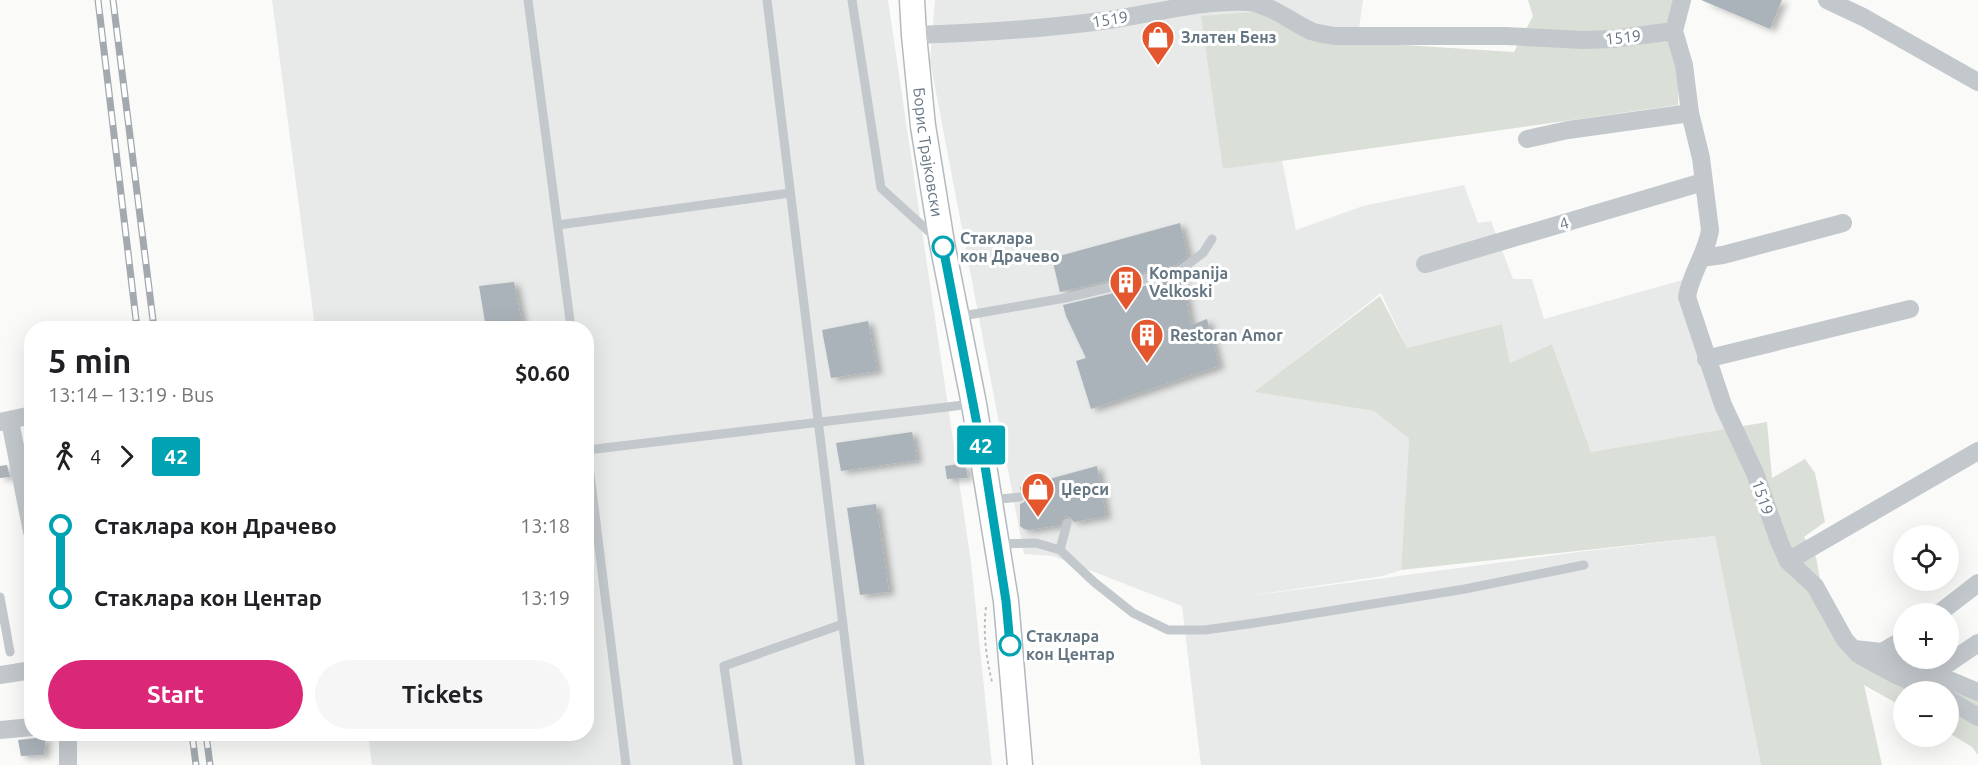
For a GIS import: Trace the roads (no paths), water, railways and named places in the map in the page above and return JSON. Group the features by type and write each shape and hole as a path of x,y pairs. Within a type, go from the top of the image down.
{"main road":[{"name":"Борис Трајковски","path":"912,0 923,126 942,243 974,404 1006,601 1020,765"}],"street":[{"path":"1674,31 1682,0"},
{"path":"1827,0 1863,17 1978,81"},
{"name":"1519","path":"914,35 1026,30 1113,19 1218,1 1252,2 1314,32 1334,36 1506,36 1584,40 1674,31 1684,65 1690,113 1701,158 1710,230 1701,258 1690,280 1687,297 1723,405 1755,473 1779,542 1788,561 1815,586 1852,649"},
{"path":"1527,139 1568,130 1690,113"},
{"name":"4","path":"1425,264 1703,182"},
{"path":"1701,258 1722,255 1843,223"},
{"path":"1706,359 1910,309"},
{"path":"24,417 5,421 24,499"},
{"path":"1788,561 1978,451"},
{"path":"1952,603 1978,583"},
{"path":"1934,673 1978,643"},
{"path":"1882,652 1893,646"},
{"path":"1852,649 1882,652 1978,692"},
{"path":"1852,649 1874,665 1911,681"},
{"path":"0,675 24,670"},
{"path":"1959,706 1978,717"},
{"path":"0,730 24,728"},
{"path":"68,741 68,765"}],"lane":[{"path":"528,0 570,321"},
{"path":"767,0 860,765"},
{"path":"852,0 881,188 942,243"},
{"path":"558,225 790,193"},
{"path":"957,317 1065,298 1179,271 1203,253 1212,239"},
{"path":"594,449 974,404"},
{"path":"990,500 1020,496"},
{"path":"594,507 626,765"},
{"path":"1060,550 1067,523"},
{"path":"997,544 1036,543 1060,550 1094,582 1133,613 1168,630 1205,630 1255,623 1465,589 1584,565"},
{"path":"0,597 10,652"},
{"path":"738,765 724,666 843,624"}],"railway":[{"path":"98,0 136,321"},
{"path":"113,0 153,321"},
{"path":"193,741 196,765"},
{"path":"207,741 210,765"}],"place":[{"name":"Златен Бенз","path":"1158,66"},
{"name":"Стаклара кон Драчево","path":"943,247"},
{"name":"Kompanija Velkoski","path":"1126,311"},
{"name":"Restoran Amor","path":"1147,364"},
{"name":"Џерси","path":"1038,518"},
{"name":"Стаклара кон Центар","path":"1010,645"}]}
